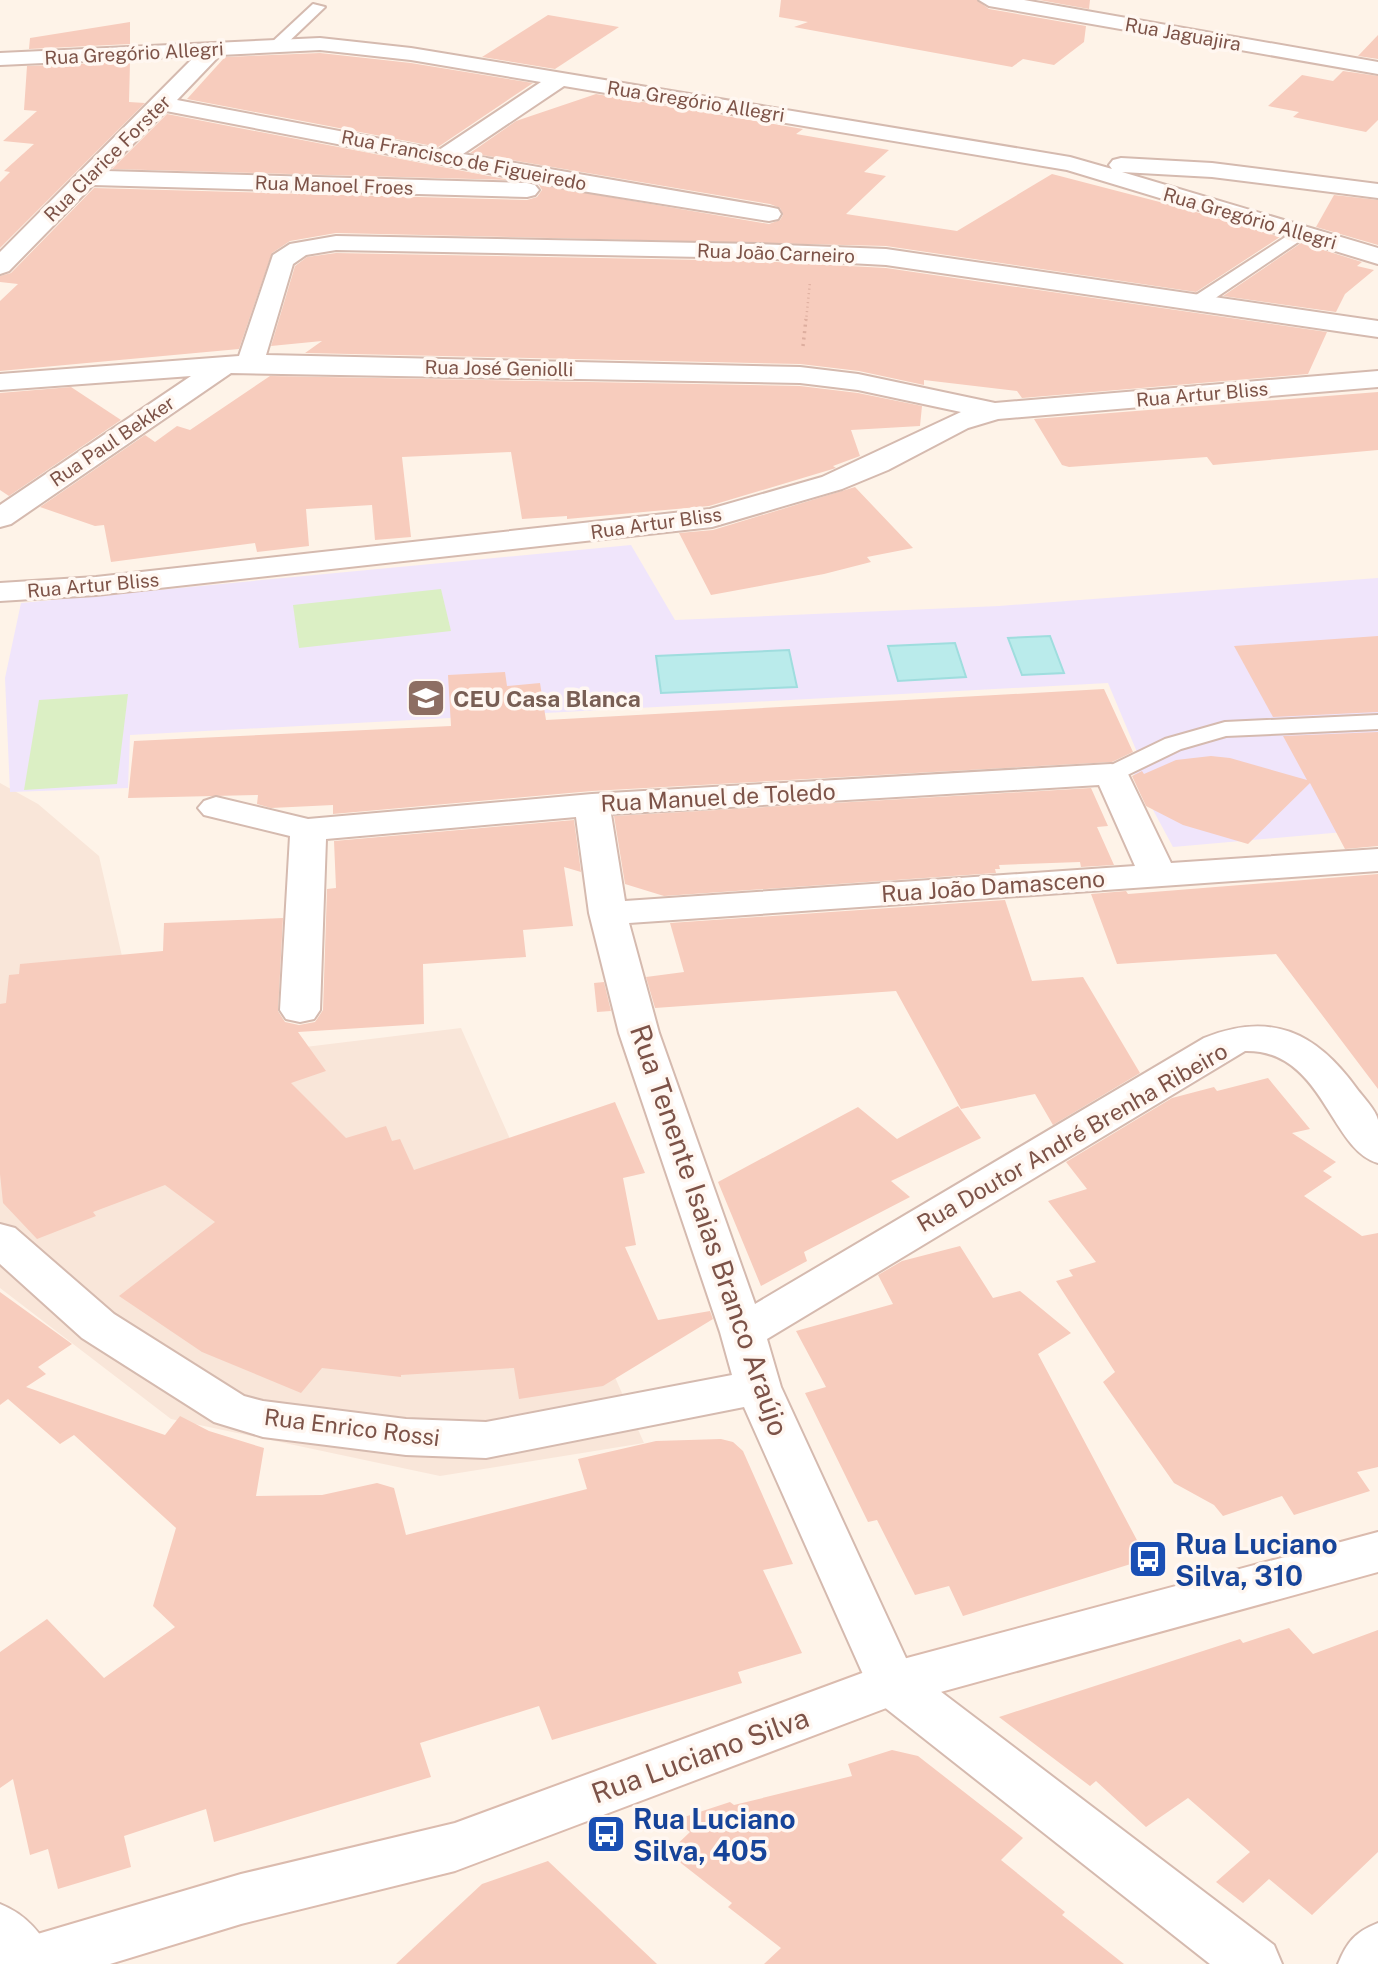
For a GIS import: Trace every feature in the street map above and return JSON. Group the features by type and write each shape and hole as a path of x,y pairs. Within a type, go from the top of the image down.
{"street":[{"name":"Rua Jaguajira","path":"989,0 1378,68"},
{"name":"Rua Gregório Allegri","path":"0,59 276,46 355,46 1070,164 1378,256"},
{"name":"Rua Clarice Forster","path":"0,266 213,50"},
{"path":"447,156 560,79"},
{"name":"Rua Francisco de Figueiredo","path":"160,103 582,184 769,214"},
{"path":"1070,164 1212,170 1378,191"},
{"name":"Rua Manoel Froes","path":"86,178 507,190 582,184"},
{"name":"Rua João Carneiro","path":"237,364 276,270 289,254 313,245 813,253 886,257 1378,329"},
{"name":"Rua José Geniolli","path":"0,382 237,364 800,375 858,382 996,411"},
{"name":"Rua Paul Bekker","path":"0,518 237,364"},
{"name":"Rua Artur Bliss","path":"0,592 96,586 712,518 832,483 878,464 958,422 996,411 1378,379"},
{"path":"1111,774 1158,875"},
{"name":"Rua Manuel de Toledo","path":"216,808 308,830 592,805 1111,774"},
{"name":"Rua Tenente Isaias Branco Araújo","path":"592,805 608,913 639,1033 743,1332 758,1387 892,1684 1254,1964"},
{"path":"300,1010 308,830"},
{"name":"Rua João Damasceno","path":"608,913 1378,860"},
{"name":"Rua Doutor André Brenha Ribeiro","path":"743,1332 1218,1047 1245,1037 1280,1042 1313,1060 1378,1149"},
{"name":"Rua Enrico Rossi","path":"0,1239 98,1326 230,1410 263,1419 407,1437 486,1440 758,1387"},
{"name":"Rua Luciano Silva","path":"20,1955 455,1847 892,1684 1378,1552"},
{"path":"1366,1964 1378,1949"}],"lane":[{"path":"276,46 318,7"},
{"path":"1199,301 1301,232"},
{"path":"1111,774 1186,739 1224,729 1378,722"}],"path":[{"path":"800,375 813,253"}],"shaded area":[{"name":"CEU Casa Blanca","path":"631,545 675,620 999,606 1378,578 1378,829 1173,847 1131,769 1142,764 1108,683 130,735 128,788 10,792 5,678 21,603"},
{"path":"0,783 38,804 99,856 138,1026 215,1058 461,1028 644,1443 440,1476 171,1419 0,1288"}],"green space":[{"path":"441,589 451,631 299,648 293,605"},
{"path":"128,694 117,784 24,790 39,700"}],"water":[{"path":"1050,636 1064,673 1022,675 1008,638"},
{"path":"955,643 966,677 898,681 888,646"},
{"path":"789,650 797,687 661,693 656,656"}],"building":[{"path":"781,0 977,0 989,9 1086,26 1084,42 1054,65 1023,59 1012,67 794,27 808,22 779,17"},
{"path":"1039,0 1090,0 1089,9"},
{"path":"548,15 619,27 555,69 482,57"},
{"path":"130,22 130,44 29,49 30,38"},
{"path":"1378,35 1378,59 1358,56"},
{"path":"320,53 411,63 533,83 438,147 187,99 225,57"},
{"path":"130,62 129,102 145,103 0,248 0,182 10,172 4,171 34,144 3,141 37,111 24,110 27,66"},
{"path":"1343,71 1378,76 1378,120 1366,132 1293,117 1299,112 1268,106 1302,75 1333,81"},
{"path":"596,94 803,129 796,134 889,150 864,172 886,176 846,214 957,231 1052,174 1280,237 1196,292 886,246 336,233 290,241 272,253 239,349 0,371 0,301 18,284 0,282 0,276 11,273 94,188 527,200 537,197 542,190 539,185 769,224 780,220 783,215 780,208 770,204 470,153 516,121"},
{"path":"167,114 510,180 112,169"},
{"path":"1334,195 1378,200 1378,245 1316,227"},
{"path":"1301,243 1362,262 1357,266 1374,270 1345,294 1336,312 1223,296"},
{"path":"336,253 756,261 886,268 1327,332 1308,374 1022,398 1017,391 924,380 924,385 859,371 800,364 305,353 322,341 271,346 295,266 307,257"},
{"path":"270,376 800,386 858,393 922,406 920,426 851,430 860,456 833,466 836,468 709,506 567,519 567,516 522,519 511,452 402,457 411,537 375,540 372,505 306,509 309,546 257,552 255,543 111,562 104,525 95,526 40,507 145,435 155,442 177,426 190,430"},
{"path":"71,387 121,420 9,496 0,490 0,393"},
{"path":"1378,392 1378,450 1213,465 1207,457 1069,467 1062,465 1034,419"},
{"path":"855,487 913,548 867,557 871,562 824,574 711,595 679,533 713,530"},
{"path":"1378,636 1378,712 1273,717 1234,646"},
{"path":"505,672 507,686 540,683 546,720 1104,689 1133,752 1112,762 592,791 333,814 333,805 271,808 257,804 258,795 128,798 134,741 451,726 448,675"},
{"path":"1378,732 1378,846 1345,849 1310,783 1248,844 1183,825 1146,806 1132,776 1142,771 1144,774 1176,760 1211,756 1230,758 1307,780 1283,736"},
{"path":"1091,788 1108,826 1097,827 1114,865 1081,867 1080,862 999,865 1000,869 995,869 996,873 664,896 625,884 614,816"},
{"path":"574,820 581,872 564,867 573,926 523,930 526,957 423,964 424,1024 298,1032 326,1071 291,1083 346,1138 386,1126 392,1141 400,1139 414,1170 615,1102 645,1173 623,1178 636,1245 625,1247 658,1320 710,1311 713,1319 603,1386 519,1399 514,1368 401,1377 322,1368 301,1393 202,1352 119,1296 215,1222 165,1185 93,1212 96,1216 37,1239 3,1203 0,1174 0,1004 6,1003 9,975 19,974 20,964 163,951 164,923 283,918 278,1011 285,1022 299,1025 315,1022 323,1010 327,889 336,888 334,841"},
{"path":"1378,874 1378,1089 1276,954 1117,964 1091,894 1126,891 1128,894"},
{"path":"1005,900 1032,981 1083,977 1140,1073 1053,1125 1035,1094 961,1109 896,991 655,1008 646,977 684,972 670,923"},
{"path":"604,982 611,1011 597,1012 594,983"},
{"path":"1268,1078 1310,1129 1292,1133 1336,1162 1323,1171 1332,1177 1304,1196 1362,1236 1378,1233 1378,1467 1357,1472 1370,1491 1294,1515 1282,1496 1223,1516 1214,1505 1174,1483 1103,1382 1115,1372 1056,1281 1073,1276 1069,1270 1096,1262 1048,1201 1087,1189 1066,1162 1172,1098 1214,1087 1217,1091"},
{"path":"958,1106 981,1138 891,1181 910,1197 804,1252 807,1261 761,1286 718,1182 858,1107 897,1139"},
{"path":"960,1246 993,1298 1020,1291 1071,1333 1038,1354 1147,1559 963,1616 949,1586 915,1595 877,1520 868,1522 805,1393 826,1387 796,1331 893,1304 878,1275 902,1261"},
{"path":"0,1292 72,1344 38,1367 46,1374 26,1387 165,1435 180,1416 209,1431 264,1448 256,1496 322,1495 377,1483 394,1488 406,1535 587,1489 578,1459 656,1441 721,1439 733,1442 743,1451 793,1564 763,1570 802,1653 738,1672 742,1683 552,1740 539,1706 420,1743 431,1777 214,1842 206,1809 124,1836 131,1867 58,1889 48,1849 30,1855 13,1779 0,1788 0,1652 47,1619 104,1678 175,1627 153,1606 176,1528 74,1435 60,1444 8,1399 0,1405"},
{"path":"1289,1628 1313,1654 1378,1630 1378,1852 1312,1915 1269,1879 1243,1903 1216,1882 1250,1852 1188,1798 1146,1827 1096,1781 1090,1786 999,1717 1240,1639 1243,1643"},
{"path":"892,1750 918,1756 1023,1838 1001,1860 1065,1912 1062,1915 1124,1964 764,1964 781,1948 728,1907 732,1903 668,1853 690,1832 675,1820 730,1802 734,1805 852,1776 848,1764"},
{"path":"548,1861 657,1964 396,1964 482,1884"}],"place":[{"name":"CEU Casa Blanca","path":"426,698"},
{"name":"Rua Luciano Silva, 310","path":"1148,1559"},
{"name":"Rua Luciano Silva, 405","path":"606,1834"}]}
